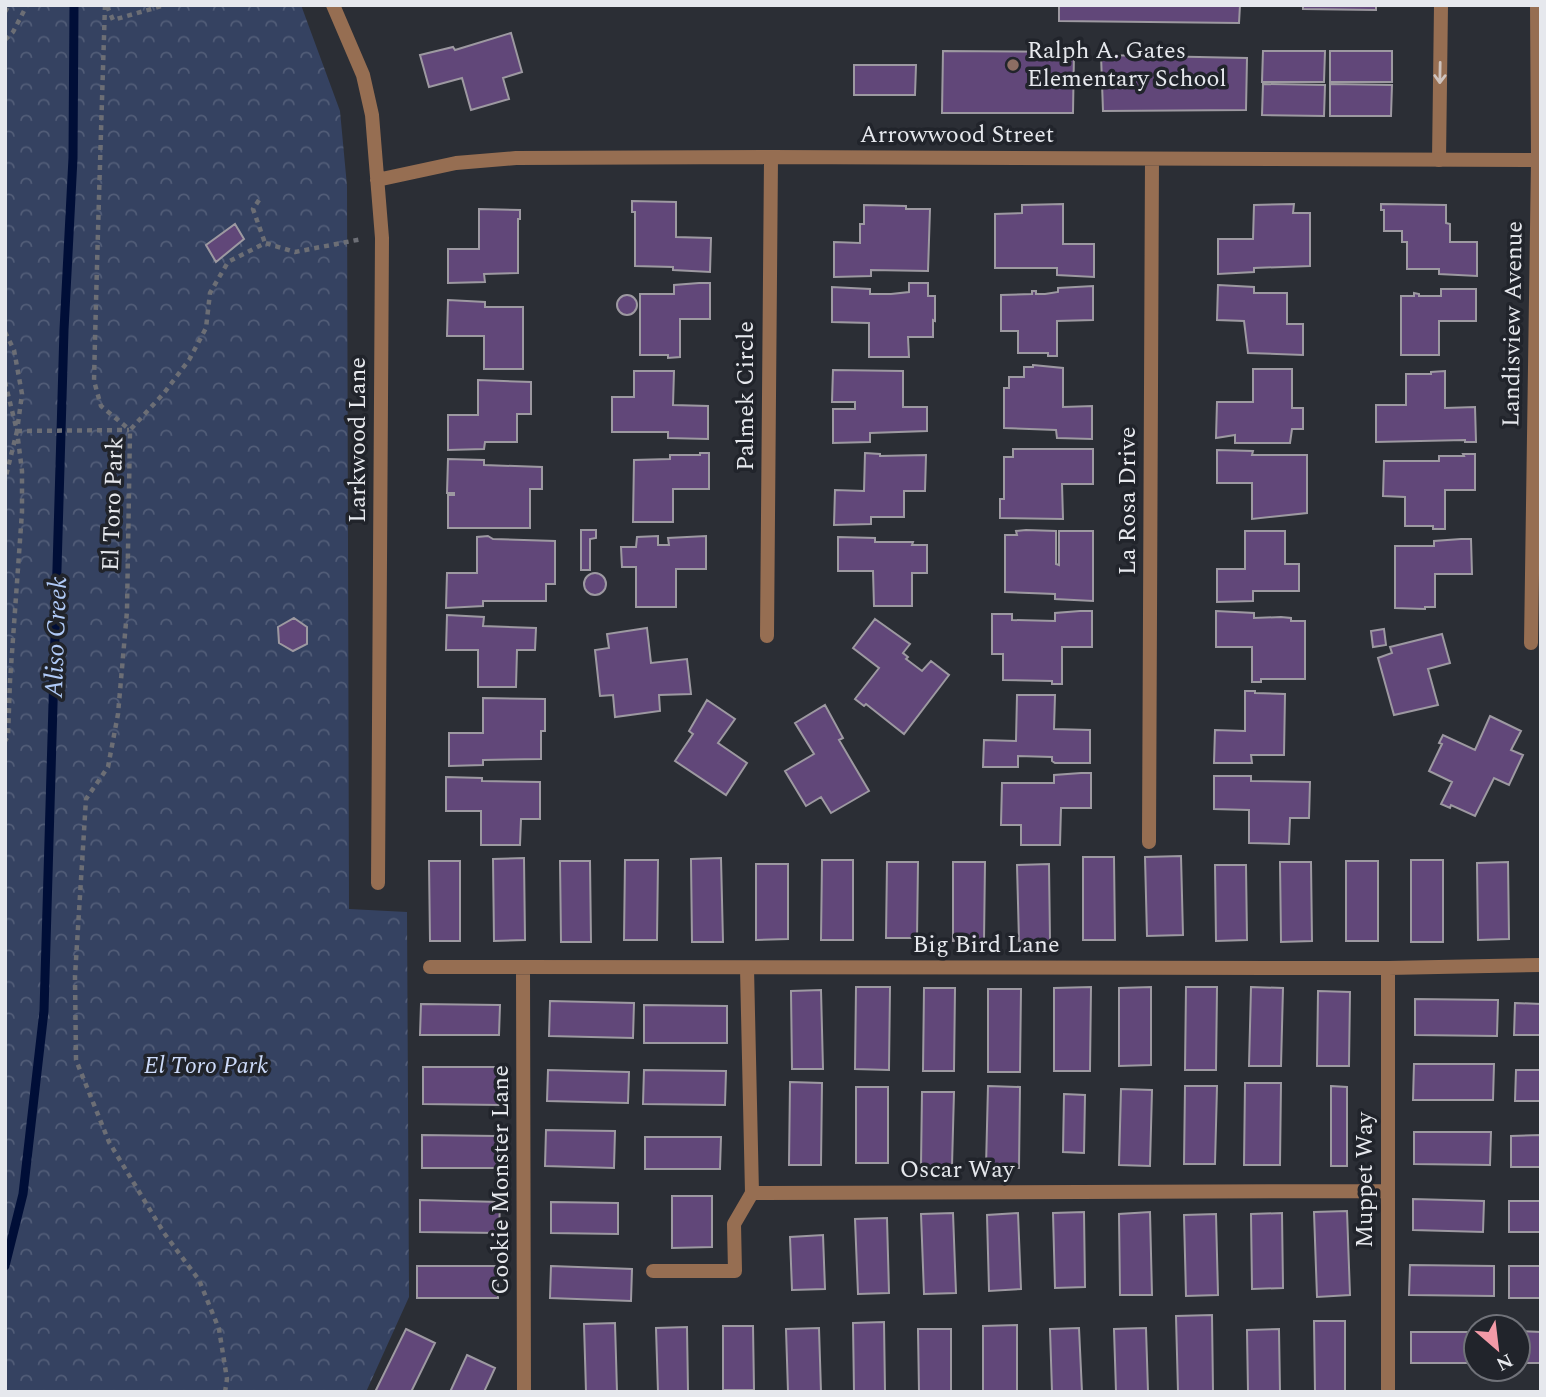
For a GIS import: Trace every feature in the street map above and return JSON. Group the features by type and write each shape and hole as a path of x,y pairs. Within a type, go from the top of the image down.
{"street":[{"name":"Larkwood Lane","path":"333,5 363,75 372,115 382,238 378,883"},
{"path":"1439,160 1441,5"},
{"name":"Landisview Avenue","path":"1531,643 1538,160 1537,5"},
{"name":"Palmek Circle","path":"767,636 771,157"},
{"name":"Arrowwood Street","path":"377,180 456,163 516,158 1538,160"},
{"name":"La Rosa Drive","path":"1149,842 1152,159"},
{"name":"Big Bird Lane","path":"430,967 1388,968 1541,965"},
{"name":"Cookie Monster Lane","path":"523,968 524,1392"},
{"path":"653,1272 735,1271 734,1224 752,1193 747,968"},
{"name":"Muppet Way","path":"1388,968 1388,1392"},
{"name":"Oscar Way","path":"752,1193 1387,1191"}],"path":[{"path":"5,12 9,5"},
{"path":"5,40 13,32 27,5"},
{"path":"106,5 113,20 165,5"},
{"path":"106,5 99,138 94,382 102,406 130,430"},
{"path":"258,200 253,209 265,243 295,252 356,239 382,238"},
{"name":"El Toro Park","path":"225,1392 227,1379 219,1329 199,1280 164,1233 108,1142 76,1060 75,976 86,799 108,767 118,714 127,611 130,430 164,393 189,360 206,328 210,293 228,262 265,243"},
{"path":"5,332 14,349 23,394 5,480"},
{"path":"5,382 17,431 22,471 22,512 8,736 5,741"},
{"path":"17,431 130,430"}],"green space":[{"name":"El Toro Park","path":"5,5 301,5 340,111 347,186 349,909 407,912 409,1297 366,1392 5,1392"}],"building":[{"path":"1059,5 1240,5 1239,23 1059,21"},
{"path":"1303,5 1376,5 1376,10 1303,9"},
{"path":"511,33 522,72 503,78 509,99 471,110 462,78 429,87 420,55 453,47 455,50"},
{"path":"943,51 1074,52 1073,113 942,113"},
{"path":"1263,51 1325,51 1324,82 1262,82"},
{"path":"1330,51 1392,51 1392,82 1330,82"},
{"path":"1101,55 1247,58 1246,110 1103,111"},
{"path":"854,65 916,65 915,95 854,95"},
{"path":"1263,84 1325,85 1324,116 1262,115"},
{"path":"1330,84 1392,85 1391,116 1330,116"},
{"path":"632,201 676,202 676,237 711,238 710,272 635,266 635,212 632,212"},
{"path":"1063,204 1063,244 1094,244 1094,277 1057,275 1057,268 995,268 995,214 1022,213 1022,205"},
{"path":"1294,204 1293,213 1310,213 1310,266 1254,268 1254,272 1218,274 1218,239 1253,239 1254,205"},
{"path":"1381,204 1446,205 1450,242 1477,242 1477,276 1439,274 1439,269 1407,269 1407,242 1402,242 1402,231 1384,231 1384,210 1381,210"},
{"path":"864,205 930,209 928,271 871,270 871,276 834,277 834,242 860,243"},
{"path":"479,209 520,210 518,273 484,274 485,282 448,283 448,249 479,249"},
{"path":"235,224 244,239 216,262 206,245"},
{"path":"710,283 710,319 680,319 680,357 640,355 640,294 674,294 674,285"},
{"path":"909,283 928,283 928,296 935,296 935,321 933,320 933,337 908,337 909,357 869,357 869,323 832,322 832,287 870,289 870,294 891,294 909,292"},
{"path":"1218,285 1254,287 1254,293 1287,293 1287,324 1303,324 1303,355 1248,353 1244,321 1217,320"},
{"path":"1093,286 1093,320 1057,321 1057,356 1048,356 1048,353 1018,353 1018,331 1001,331 1001,295 1032,294 1032,291 1045,294 1058,292 1058,288"},
{"path":"1441,289 1476,289 1476,321 1439,321 1439,355 1401,355 1401,296 1414,296 1414,293 1419,296 1441,296"},
{"path":"627,295 634,298 637,305 634,312 627,315 620,312 617,305 620,298"},
{"path":"448,300 485,302 485,307 523,307 523,369 484,369 484,336 447,336"},
{"path":"1033,365 1063,368 1063,407 1092,406 1092,439 1057,438 1056,430 1004,428 1004,388 1009,388 1009,377 1024,377 1024,367"},
{"path":"1253,369 1292,369 1292,408 1303,408 1303,429 1292,429 1290,443 1235,443 1235,435 1216,438 1217,402 1253,402"},
{"path":"833,370 903,371 903,407 927,407 927,431 870,433 870,442 833,443 833,409 855,409 855,402 832,402"},
{"path":"634,371 674,371 673,405 708,406 708,439 668,438 668,432 612,432 612,397 634,397"},
{"path":"1445,371 1445,408 1475,407 1476,442 1376,442 1376,405 1406,405 1406,374"},
{"path":"478,380 531,382 531,414 517,414 517,442 485,442 484,449 448,450 448,415 478,415"},
{"path":"1013,449 1093,449 1093,484 1062,484 1063,519 1000,518 1000,499 1004,499 1004,457 1013,457"},
{"path":"1217,450 1253,451 1252,455 1307,455 1307,513 1252,519 1252,483 1217,483"},
{"path":"709,453 709,489 673,489 673,522 633,522 634,460 670,459 670,455"},
{"path":"865,453 880,456 926,455 925,491 904,491 904,517 871,517 871,524 834,525 835,490 864,491"},
{"path":"1463,454 1475,454 1475,490 1445,490 1445,529 1405,526 1405,497 1383,496 1384,461 1439,461 1439,456 1464,456"},
{"path":"448,459 484,460 484,465 542,467 542,489 530,489 530,528 448,528 448,495 454,493 447,493"},
{"path":"581,530 596,530 596,538 590,539 590,570 581,570"},
{"path":"1016,531 1056,531 1056,564 1059,565 1059,531 1093,531 1093,601 1055,599 1055,594 1005,592 1005,535 1017,535"},
{"path":"1245,531 1285,531 1285,564 1299,564 1299,591 1253,591 1253,601 1217,602 1217,569 1245,569"},
{"path":"488,536 493,539 555,541 555,584 546,584 546,601 483,601 483,606 446,608 447,573 477,573 477,537"},
{"path":"658,536 658,545 669,545 668,538 706,536 706,569 676,569 676,607 636,607 636,567 622,567 621,547 636,547 637,537"},
{"path":"838,537 875,538 875,542 913,542 912,545 927,545 927,573 912,573 912,606 874,606 873,571 838,571"},
{"path":"1471,539 1472,574 1435,574 1435,607 1395,608 1395,546 1434,546 1434,541"},
{"path":"595,573 603,576 606,584 603,592 595,595 587,592 584,584 587,576"},
{"path":"1092,611 1092,647 1062,647 1062,684 1052,684 1052,681 1003,680 1003,654 992,654 992,614 1012,614 1012,620 1055,621 1055,613"},
{"path":"1216,611 1254,613 1254,618 1281,617 1291,618 1291,621 1305,621 1305,679 1261,679 1261,682 1252,682 1252,647 1216,647"},
{"path":"447,615 484,617 483,626 536,628 535,650 517,650 516,687 478,687 478,650 446,650"},
{"path":"294,618 307,627 307,644 293,651 279,643 278,627"},
{"path":"875,619 910,644 903,653 908,657 906,659 922,671 931,661 949,675 904,734 866,704 864,706 855,699 879,668 853,648"},
{"path":"647,628 651,663 687,659 691,694 659,695 660,711 615,717 613,695 600,696 595,650 609,648 607,634"},
{"path":"1384,629 1386,645 1373,647 1371,631"},
{"path":"1442,634 1450,663 1428,669 1438,705 1394,715 1378,658 1392,653 1390,647"},
{"path":"1245,691 1285,694 1284,755 1251,755 1252,763 1214,763 1215,730 1245,731"},
{"path":"1017,695 1055,695 1054,729 1090,730 1090,763 1055,763 1052,757 1018,756 1018,767 983,767 984,740 1016,741"},
{"path":"483,698 545,699 545,731 541,731 541,759 483,760 483,765 449,766 449,733 483,733"},
{"path":"707,700 735,719 718,743 747,763 726,795 675,761 693,734 689,731"},
{"path":"825,705 843,738 839,740 869,791 831,813 821,797 806,806 785,771 814,754 795,723"},
{"path":"1490,716 1521,731 1511,750 1523,755 1509,785 1494,778 1475,816 1451,805 1450,808 1441,804 1452,782 1429,771 1442,744 1439,743 1443,735 1475,750"},
{"path":"1091,773 1091,808 1061,808 1060,845 1021,845 1021,825 1001,825 1002,783 1054,783 1054,775"},
{"path":"1214,776 1251,776 1251,781 1310,782 1309,818 1290,818 1289,844 1249,843 1249,810 1214,809"},
{"path":"446,777 540,782 540,819 521,819 520,845 481,845 481,811 446,811"},
{"path":"1181,856 1183,935 1147,936 1145,857"},
{"path":"1083,857 1114,857 1115,940 1083,940"},
{"path":"524,858 525,940 494,941 493,859"},
{"path":"721,858 723,942 692,942 691,859"},
{"path":"625,860 658,860 657,940 624,940"},
{"path":"822,860 853,860 853,940 821,940"},
{"path":"1411,860 1443,860 1443,942 1411,942"},
{"path":"429,861 460,861 460,941 430,941"},
{"path":"560,861 590,861 591,942 561,942"},
{"path":"1346,861 1378,861 1378,941 1346,941"},
{"path":"887,862 918,862 917,938 886,938"},
{"path":"953,862 985,862 984,941 953,941"},
{"path":"1280,862 1311,862 1312,941 1281,942"},
{"path":"1508,862 1509,939 1478,940 1477,863"},
{"path":"756,864 788,864 788,939 756,940"},
{"path":"1049,864 1050,941 1019,941 1017,865"},
{"path":"1215,865 1246,865 1247,940 1216,941"},
{"path":"856,987 890,987 889,1070 855,1069"},
{"path":"1091,987 1090,1071 1054,1071 1054,988"},
{"path":"1151,987 1151,1065 1119,1066 1119,988"},
{"path":"1186,987 1217,987 1216,1070 1185,1070"},
{"path":"1251,987 1283,988 1281,1066 1249,1066"},
{"path":"924,988 955,988 954,1071 923,1071"},
{"path":"988,989 1021,989 1020,1072 988,1072"},
{"path":"821,990 823,1069 792,1069 791,991"},
{"path":"1318,991 1350,992 1349,1066 1317,1066"},
{"path":"1415,999 1498,1000 1497,1036 1415,1035"},
{"path":"550,1001 634,1003 633,1038 549,1036"},
{"path":"1515,1003 1541,1004 1541,1035 1514,1035"},
{"path":"421,1004 500,1005 499,1035 420,1035"},
{"path":"644,1005 727,1006 727,1043 644,1043"},
{"path":"1414,1064 1494,1064 1493,1100 1413,1100"},
{"path":"423,1067 501,1067 500,1105 423,1104"},
{"path":"548,1070 629,1072 628,1103 547,1101"},
{"path":"644,1070 726,1071 725,1105 643,1104"},
{"path":"1516,1070 1541,1070 1541,1101 1515,1101"},
{"path":"790,1082 822,1083 821,1165 789,1165"},
{"path":"1245,1083 1281,1083 1280,1165 1244,1165"},
{"path":"988,1086 1020,1087 1019,1168 986,1167"},
{"path":"1185,1086 1217,1086 1215,1164 1184,1164"},
{"path":"1331,1086 1347,1087 1347,1166 1331,1166"},
{"path":"856,1087 888,1087 888,1163 856,1163"},
{"path":"1121,1089 1152,1090 1150,1166 1119,1165"},
{"path":"922,1092 954,1092 952,1166 921,1166"},
{"path":"1064,1094 1085,1095 1084,1153 1063,1152"},
{"path":"546,1130 615,1131 614,1168 545,1166"},
{"path":"1414,1132 1491,1132 1490,1165 1414,1164"},
{"path":"422,1135 497,1136 497,1168 422,1168"},
{"path":"1541,1135 1541,1167 1511,1167 1511,1136"},
{"path":"645,1137 721,1137 720,1169 645,1169"},
{"path":"672,1196 712,1196 712,1247 672,1248"},
{"path":"1413,1199 1484,1201 1483,1232 1413,1230"},
{"path":"420,1200 500,1202 499,1233 420,1232"},
{"path":"1509,1201 1541,1201 1541,1232 1509,1232"},
{"path":"551,1202 618,1203 618,1234 551,1233"},
{"path":"1347,1211 1350,1295 1317,1297 1314,1212"},
{"path":"1084,1212 1085,1287 1055,1288 1053,1213"},
{"path":"1150,1212 1152,1295 1120,1295 1119,1214"},
{"path":"953,1213 956,1293 924,1294 921,1214"},
{"path":"1018,1213 1021,1289 989,1291 987,1215"},
{"path":"1282,1213 1283,1288 1252,1289 1251,1214"},
{"path":"1216,1214 1218,1295 1186,1296 1184,1215"},
{"path":"887,1218 889,1293 858,1294 855,1219"},
{"path":"823,1235 825,1289 792,1290 790,1237"},
{"path":"1410,1265 1494,1266 1494,1296 1409,1295"},
{"path":"417,1266 498,1266 498,1298 417,1298"},
{"path":"551,1266 632,1269 631,1301 550,1298"},
{"path":"1509,1266 1541,1266 1541,1298 1509,1298"},
{"path":"1212,1315 1213,1392 1178,1392 1176,1316"},
{"path":"1314,1321 1345,1321 1345,1392 1315,1392"},
{"path":"884,1322 885,1392 854,1392 853,1323"},
{"path":"615,1323 617,1392 586,1392 584,1324"},
{"path":"1017,1325 1017,1392 983,1392 983,1326"},
{"path":"723,1326 753,1326 754,1390 723,1390"},
{"path":"687,1327 688,1392 658,1392 656,1328"},
{"path":"819,1328 821,1392 788,1392 786,1329"},
{"path":"1079,1328 1082,1392 1052,1392 1050,1329"},
{"path":"1146,1328 1148,1392 1116,1392 1114,1329"},
{"path":"406,1329 435,1343 411,1392 375,1392"},
{"path":"918,1329 951,1329 951,1392 919,1392"},
{"path":"1279,1329 1280,1392 1248,1392 1247,1330"},
{"path":"1411,1332 1462,1332 1462,1363 1411,1363"},
{"path":"1532,1332 1541,1332 1541,1363 1532,1363"},
{"path":"467,1355 495,1368 484,1392 450,1392"}],"waterway":[{"name":"Aliso Creek","path":"5,1266 23,1194 44,1011 64,330 73,158 74,5"}],"place":[{"name":"Ralph A. Gates Elementary School","path":"1013,65"}]}
